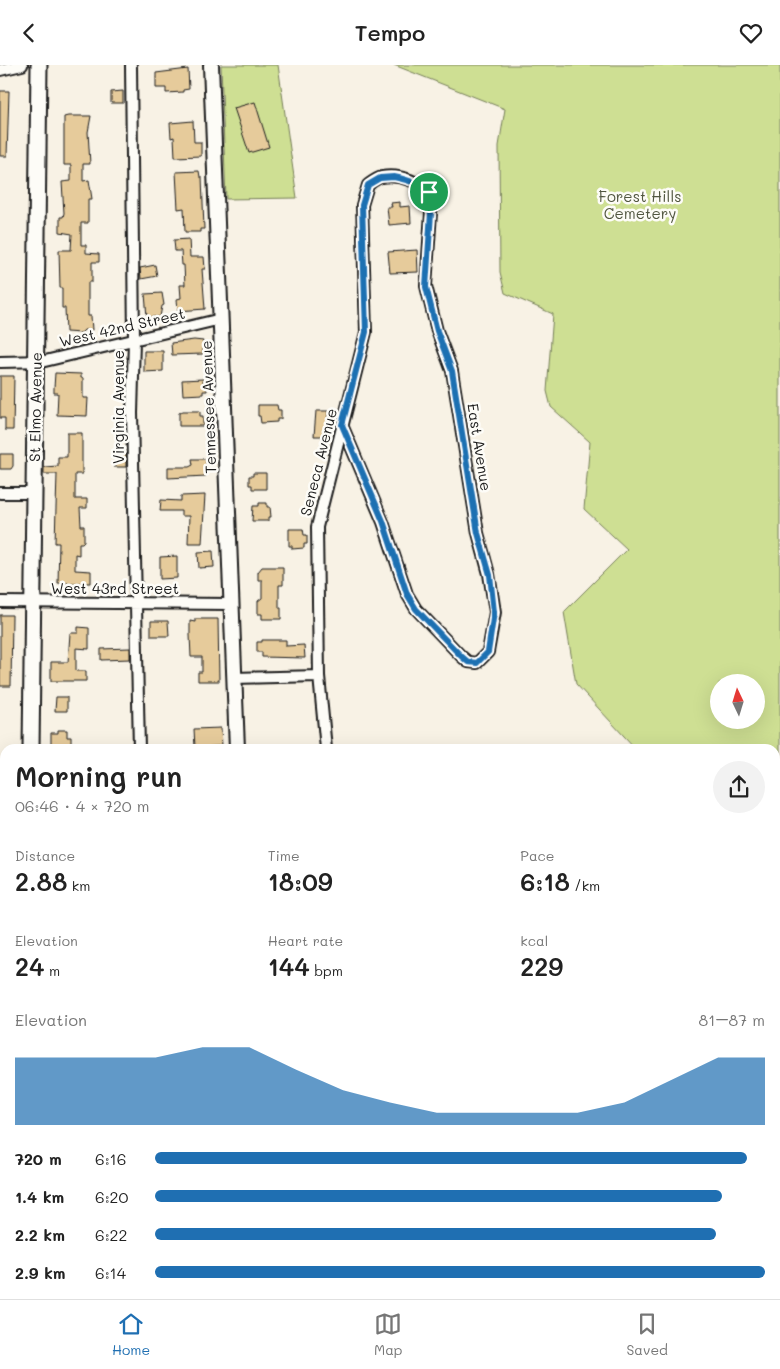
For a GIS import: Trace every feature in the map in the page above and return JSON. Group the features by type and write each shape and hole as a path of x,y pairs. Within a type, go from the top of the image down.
{"main road":[{"name":"St Elmo Avenue","path":"31,744 39,65"}],"street":[{"path":"0,70 22,65"},
{"name":"Virginia Avenue","path":"131,65 134,340 132,413 139,744"},
{"name":"Tennessee Avenue","path":"211,65 237,744"},
{"name":"East Avenue","path":"342,425 383,521 407,594 416,609 461,656 468,662 477,663 488,652 494,612 490,575 478,533 452,371 437,331 426,287 432,198 423,187 408,179 380,178 368,185"},
{"name":"Seneca Avenue","path":"326,744 319,676 317,527 366,332 362,205 368,185"},
{"name":"West 42nd Street","path":"0,362 35,362 221,319"},
{"path":"0,493 34,493"},
{"name":"West 43rd Street","path":"0,602 231,604"},
{"path":"234,678 319,676"}],"green space":[{"path":"221,65 278,65 297,198 226,199"},
{"name":"Forest Hills Cemetery","path":"394,65 780,65 780,744 631,744 576,684 564,612 627,549 584,509 590,442 551,407 547,391 553,314 505,293 500,272 499,146 505,109"}],"building":[{"path":"188,69 189,89 183,90 183,92 166,93 166,88 156,88 156,73"},
{"path":"0,91 9,91 7,156 0,156"},
{"path":"123,91 123,103 111,103 111,92"},
{"path":"255,102 269,147 249,153 234,108"},
{"path":"91,116 88,132 90,164 83,164 83,181 89,180 92,199 88,199 88,223 81,223 81,245 86,245 86,253 99,254 99,262 92,262 92,282 88,282 88,316 91,316 92,330 84,330 81,333 66,332 65,308 62,308 62,288 60,288 59,250 71,250 72,234 60,232 60,217 63,217 64,213 62,182 71,181 71,165 64,165 64,117"},
{"path":"193,121 194,142 201,142 201,156 175,157 174,137 171,138 170,123"},
{"path":"199,171 200,177 202,177 204,229 200,229 200,232 185,232 184,208 178,209 176,172"},
{"path":"400,202 400,207 410,206 411,223 389,225 387,207 392,207 391,203"},
{"path":"189,239 190,257 204,257 205,269 202,269 205,309 178,311 177,299 181,298 180,285 185,285 184,265 182,265 181,251 175,251 174,240"},
{"path":"417,250 418,272 390,273 388,252"},
{"path":"155,265 157,276 141,279 140,268"},
{"path":"162,293 164,305 162,306 160,317 147,317 145,294"},
{"path":"194,340 203,341 203,354 172,355 171,343"},
{"path":"144,351 163,351 163,371 144,372"},
{"path":"55,373 81,374 81,378 83,378 83,398 88,398 87,416 57,415 58,393 54,393"},
{"path":"0,376 14,376 13,430 5,430 5,418 0,418"},
{"path":"203,379 203,382 206,382 207,391 203,391 203,394 183,395 182,380"},
{"path":"258,405 277,405 278,410 281,410 281,419 277,419 277,422 261,423 260,416 258,416"},
{"path":"183,411 200,411 200,416 203,416 203,426 179,426 179,413"},
{"path":"316,411 328,411 327,436 314,436"},
{"path":"67,433 82,433 82,474 75,474 75,499 87,499 87,508 80,508 81,526 84,526 84,541 79,543 79,555 75,554 75,570 91,571 91,583 58,583 59,543 55,543 57,474 44,474 44,467 58,466 58,457 67,457"},
{"path":"0,454 13,454 13,466 11,469 0,469"},
{"path":"114,454 126,454 126,467 114,467"},
{"path":"192,459 206,459 206,476 168,478 168,467 189,467 193,465"},
{"path":"253,473 266,473 266,489 252,489 252,485 249,485 249,476 253,476"},
{"path":"205,495 202,543 188,543 189,516 181,516 181,511 160,511 161,500 181,501 181,496"},
{"path":"259,503 267,503 267,507 270,507 271,517 268,517 268,521 252,521 253,506 259,506"},
{"path":"289,529 303,529 304,535 307,535 307,544 304,544 304,548 292,549 292,546 289,546"},
{"path":"213,551 214,567 199,568 198,552"},
{"path":"177,556 177,578 160,579 160,557"},
{"path":"262,567 283,567 283,585 279,585 281,619 262,619 262,614 258,614 258,601 262,598 262,580 258,580 258,572"},
{"path":"0,615 12,615 11,686 0,686"},
{"path":"195,619 218,619 219,681 198,681 198,672 202,672 202,657 191,657 190,621 195,622"},
{"path":"151,621 168,621 169,636 151,636"},
{"path":"78,627 89,628 89,649 76,648 76,671 86,671 86,681 51,681 51,662 68,662 70,633 78,633"},
{"path":"262,640 286,640 286,646 304,645 305,658 262,657 262,652 257,652 257,642 262,642"},
{"path":"130,648 130,659 101,660 101,649"},
{"path":"56,697 67,697 67,711 55,711"},
{"path":"221,728 222,744 195,744 194,729"},
{"path":"58,730 67,730 67,737 71,737 71,744 51,744 51,733 58,733"}],"route":[{"path":"394,177 408,179 429,192 432,198 426,287 437,331 452,371 461,417 478,533 492,589 494,612 492,634 488,652 477,663 468,662 461,656 416,609 407,594 383,521 342,425 366,332 362,205 368,185 380,178 394,177"}]}
